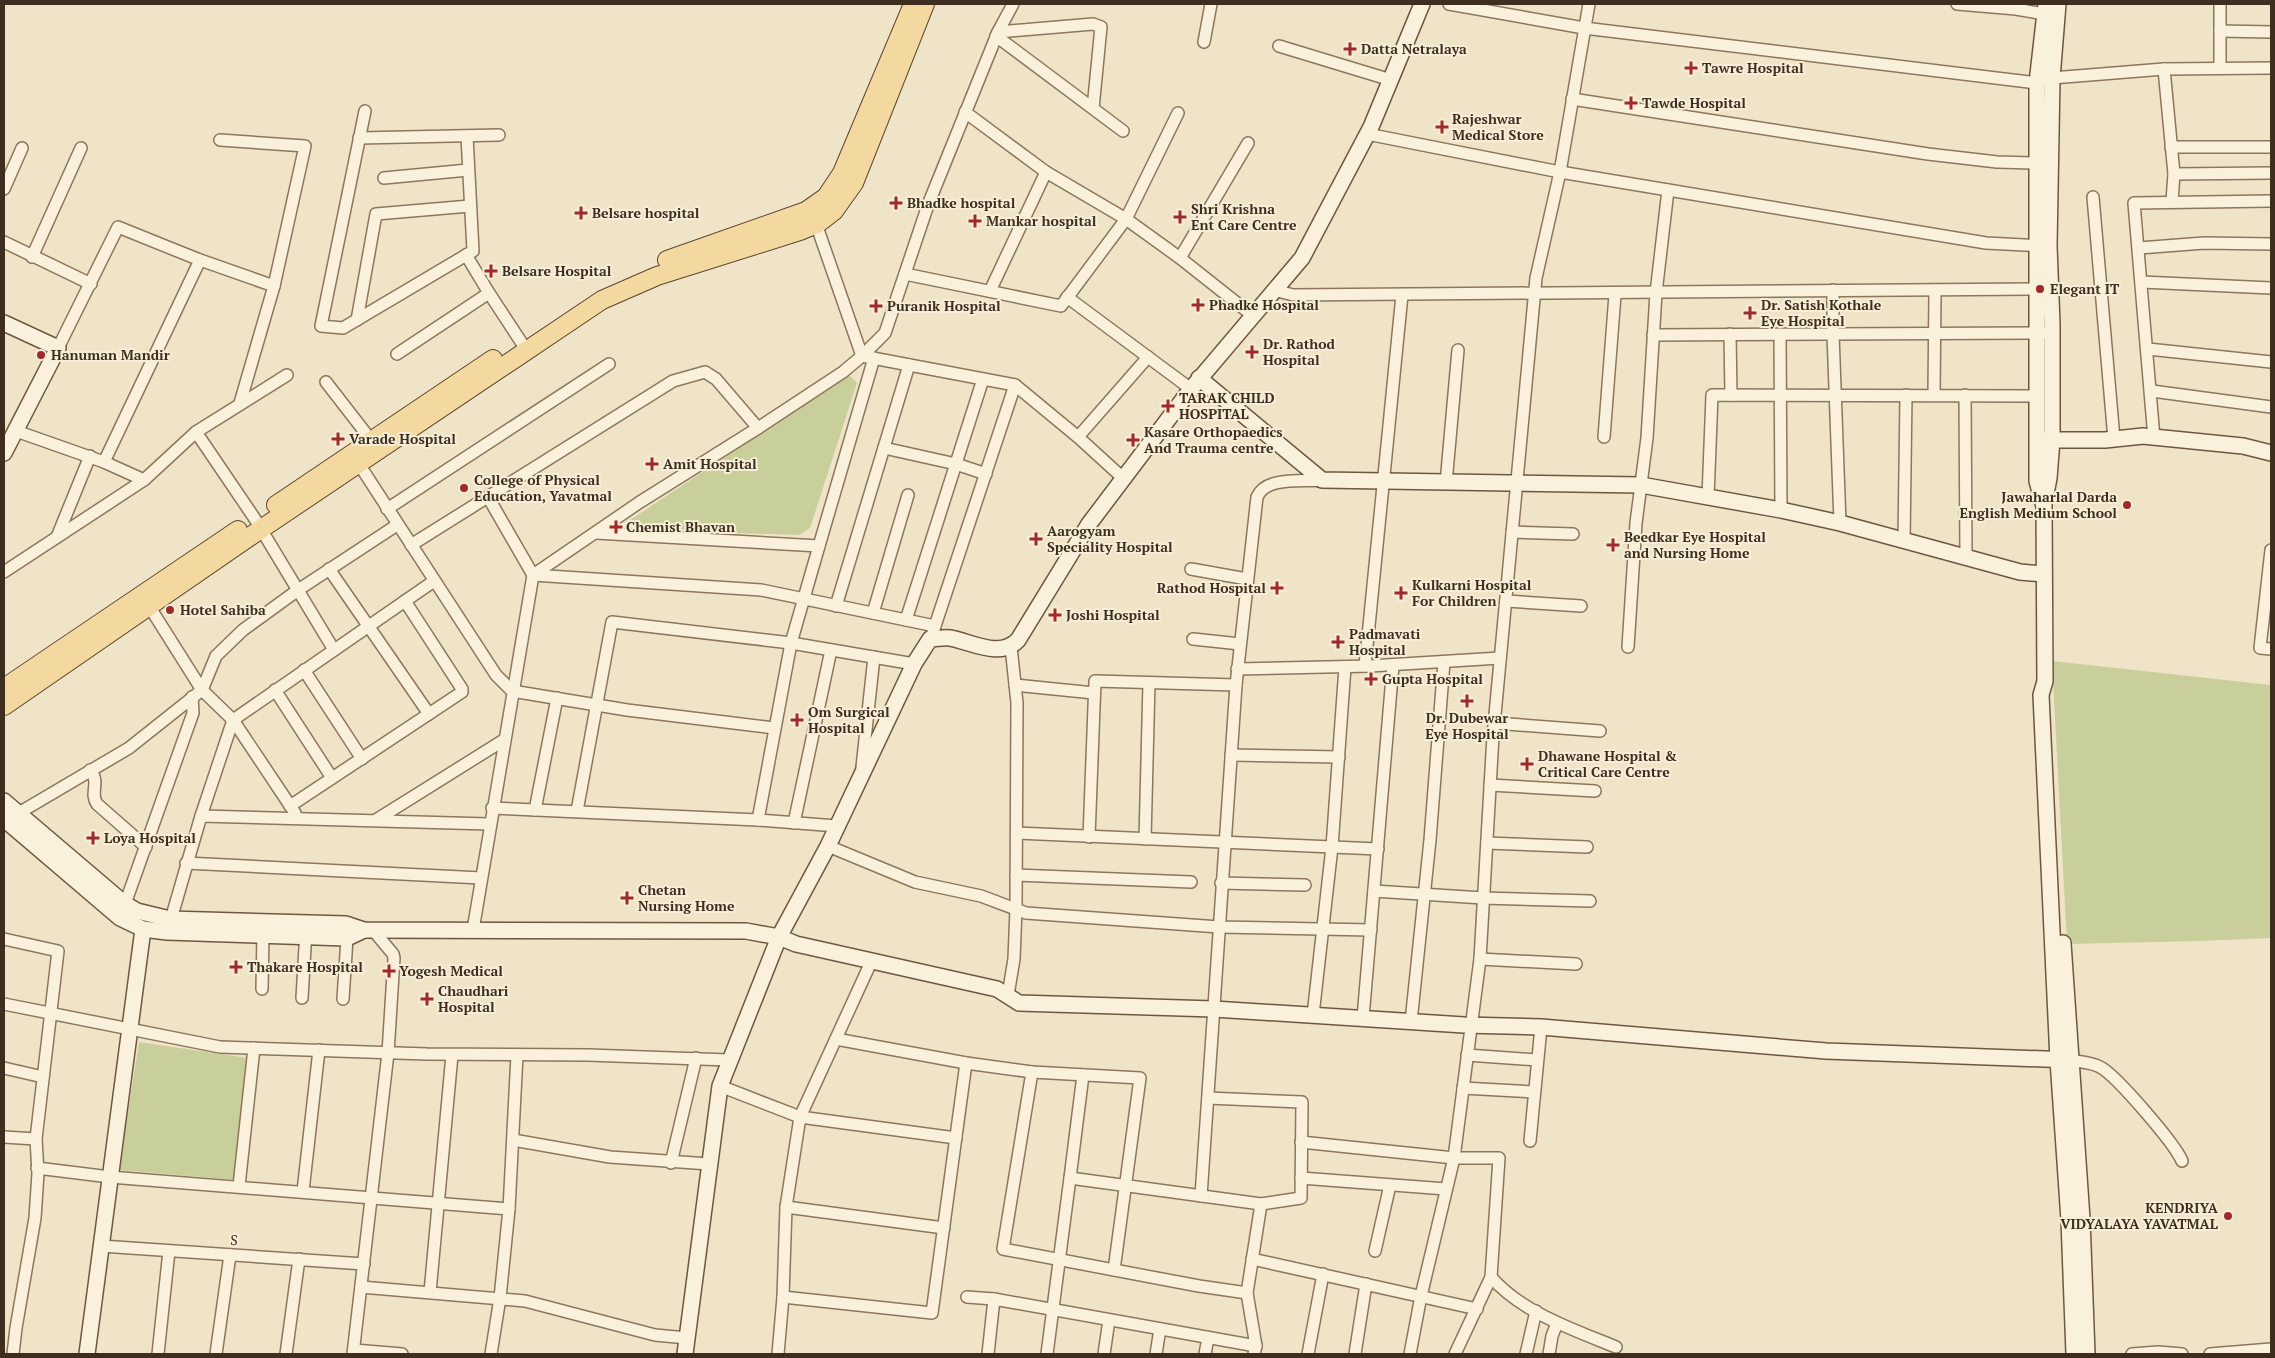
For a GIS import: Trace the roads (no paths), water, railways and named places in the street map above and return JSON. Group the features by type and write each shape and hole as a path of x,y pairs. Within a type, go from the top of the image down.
{"main road":[{"path":"814,216 842,173 913,4"},
{"path":"4,688 356,459 524,346 587,297 620,279 814,216 834,212 854,183 925,4"},
{"path":"356,459 372,440 524,346"},
{"path":"4,706 149,606 258,524"}],"street":[{"path":"758,820 790,643 868,357 885,333 928,205 997,34 1013,4"},
{"path":"1204,42 1212,4"},
{"path":"533,575 761,590 906,620 932,633 995,650 1011,647 1018,640 1089,524 1195,383 1302,258 1367,134 1422,4"},
{"path":"1449,4 1584,28 2037,83 2052,78 2164,68 2271,68"},
{"path":"1410,1354 1421,1296 1454,1158 1480,959 1490,785 1500,658 1536,278 1560,172 1589,4"},
{"path":"1956,4 2016,9 2045,9 2037,83 2037,163 2042,246 2044,333 2044,440"},
{"path":"2058,4 2042,246 2037,289 2044,333 2036,396 2050,478 2044,504 2044,680 2041,695 2064,1060 2074,1354"},
{"path":"2220,4 2220,68"},
{"path":"997,34 1093,24 1101,26 1093,108"},
{"path":"2220,31 2271,32"},
{"path":"997,34 1124,131"},
{"path":"1279,46 1391,80"},
{"path":"2164,68 2174,174 2172,201"},
{"path":"1572,100 1928,154 1998,162 2037,163"},
{"path":"365,111 321,326 343,328 472,251 467,136"},
{"path":"965,112 1046,172 1126,218 1252,315"},
{"path":"905,274 1062,306 1126,218 1178,113"},
{"path":"1367,134 1560,172 1986,243 2042,246"},
{"path":"358,138 499,135"},
{"path":"220,140 305,146 274,286 240,403"},
{"path":"1180,258 1248,143"},
{"path":"2171,147 2271,147"},
{"path":"4,189 22,148"},
{"path":"32,257 81,148"},
{"path":"384,178 468,170"},
{"path":"990,291 1046,172"},
{"path":"2174,174 2271,173"},
{"path":"1628,647 1641,485 1647,438 1656,293 1668,190"},
{"path":"2093,197 2114,439"},
{"path":"2154,438 2152,392 2134,202 2271,201"},
{"path":"357,320 376,214 470,206"},
{"path":"814,216 868,357"},
{"path":"4,453 91,284 118,227 200,260 274,286"},
{"path":"4,242 91,284"},
{"path":"2139,248 2204,242 2271,244"},
{"path":"466,255 524,346"},
{"path":"104,462 200,260"},
{"path":"2142,282 2271,288"},
{"path":"1274,290 1293,295 1615,295 1833,290 2037,289"},
{"path":"1833,290 1832,334 1840,523"},
{"path":"1934,395 1935,290"},
{"path":"398,354 489,293"},
{"path":"1365,666 1402,295"},
{"path":"1604,437 1615,295"},
{"path":"1067,297 1148,356 1195,383 1322,480"},
{"path":"4,322 58,348"},
{"path":"1653,335 2044,333"},
{"path":"1730,334 1731,395"},
{"path":"1780,334 1781,510"},
{"path":"2148,349 2271,362"},
{"path":"1446,483 1458,350"},
{"path":"1078,437 1148,356"},
{"path":"533,575 640,502 868,357 1015,384 1124,479"},
{"path":"387,509 610,364"},
{"path":"836,606 909,365"},
{"path":"411,545 673,381 705,372 716,378 758,428"},
{"path":"4,572 144,480 196,432 287,375"},
{"path":"906,620 983,379"},
{"path":"326,382 372,440"},
{"path":"685,1354 720,1086 779,937 828,846 914,664 932,633 1015,384"},
{"path":"2152,392 2271,407"},
{"path":"1708,497 1712,395 2036,396"},
{"path":"1904,541 1906,395"},
{"path":"1964,395 1966,558"},
{"path":"16,431 90,456 144,480"},
{"path":"196,432 258,524 334,650"},
{"path":"2044,440 2114,439 2143,436 2243,446 2271,453"},
{"path":"884,448 956,464 986,474"},
{"path":"56,537 90,456"},
{"path":"356,459 496,675 512,691 774,728"},
{"path":"1201,1196 1237,669 1257,497 1260,489 1269,484 1322,480 1641,485 1781,510 1840,523 2020,572 2043,574"},
{"path":"873,613 908,495"},
{"path":"472,930 533,575 488,497"},
{"path":"8,819 128,748 202,690 216,656 242,630 329,569 398,525"},
{"path":"596,532 818,546"},
{"path":"1512,532 1573,534"},
{"path":"2271,550 2260,648 2271,649"},
{"path":"329,569 429,714"},
{"path":"1191,569 1247,579"},
{"path":"169,925 200,816 233,720 434,581"},
{"path":"290,806 463,690 405,601"},
{"path":"1506,601 1582,606"},
{"path":"149,606 202,690 233,720 299,818"},
{"path":"577,811 612,622 790,643 914,664"},
{"path":"1193,639 1240,644"},
{"path":"1008,995 1014,959 1017,833 1017,703 1011,647"},
{"path":"794,823 831,650"},
{"path":"862,771 874,657"},
{"path":"1237,669 1393,665 1500,658"},
{"path":"1411,1022 1444,662"},
{"path":"1364,1018 1393,665"},
{"path":"1313,1015 1332,847 1345,667"},
{"path":"304,670 362,759"},
{"path":"1090,837 1094,682 1097,680 1236,685"},
{"path":"1145,839 1149,683"},
{"path":"1015,685 1094,693"},
{"path":"275,690 332,778"},
{"path":"125,904 193,712 192,697"},
{"path":"535,810 557,698"},
{"path":"1495,724 1600,731"},
{"path":"376,820 504,740"},
{"path":"1231,755 1339,757"},
{"path":"90,770 96,780 94,794 97,804 146,846"},
{"path":"1490,785 1595,791"},
{"path":"4,801 8,819 120,918 143,929 169,925 306,929 347,938 368,930"},
{"path":"492,808 758,820 837,826"},
{"path":"200,816 489,824"},
{"path":"8,819 137,912 169,925 263,934 346,924 368,930 746,931 779,937 796,944 997,989 1019,1003 1214,1009 1470,1026 1540,1027 1826,1051 2064,1060 2095,1065 2114,1077 2173,1144 2182,1161"},
{"path":"1017,833 1378,849"},
{"path":"1487,843 1587,846"},
{"path":"828,846 915,882 981,896 1026,913 1219,927 1371,930"},
{"path":"186,864 481,878"},
{"path":"1016,874 1191,882"},
{"path":"1221,883 1305,885"},
{"path":"1374,891 1483,898 1590,901"},
{"path":"87,1354 128,1029 143,929"},
{"path":"302,998 306,929"},
{"path":"368,930 394,956 388,1053 353,1352 402,1354"},
{"path":"262,989 263,934"},
{"path":"343,999 347,938"},
{"path":"4,939 58,951 36,1139 38,1168 35,1218 13,1354"},
{"path":"1480,959 1576,964"},
{"path":"778,1354 783,1297 786,1206 800,1117 872,960"},
{"path":"4,1004 220,1047 388,1053 729,1060"},
{"path":"1530,1141 1540,1027"},
{"path":"836,1040 1032,1072 1140,1078 1114,1270"},
{"path":"239,1186 254,1048"},
{"path":"303,1191 319,1050"},
{"path":"430,1292 452,1054"},
{"path":"491,1354 500,1298 509,1209 517,1055"},
{"path":"1467,1056 1537,1060"},
{"path":"672,1163 696,1058"},
{"path":"2064,1060 2082,1219 2087,1354"},
{"path":"783,1297 932,1313 966,1062"},
{"path":"4,1068 43,1077"},
{"path":"1032,1072 1003,1249 1247,1293"},
{"path":"1047,1354 1083,1075"},
{"path":"720,1086 800,1117 956,1138"},
{"path":"1462,1088 1534,1092"},
{"path":"1070,1178 1261,1204 1301,1198 1302,1102 1208,1098"},
{"path":"4,1137 36,1139"},
{"path":"513,1140 610,1157 672,1163 709,1164"},
{"path":"1302,1142 1454,1158 1499,1158 1491,1277 1455,1354"},
{"path":"38,1168 110,1177 509,1209"},
{"path":"1301,1178 1446,1189"},
{"path":"1375,1251 1390,1185"},
{"path":"967,1297 994,1299 1160,1329 1208,1338 1255,1350 1247,1293 1261,1204"},
{"path":"786,1206 944,1228"},
{"name":"S","path":"101,1246 364,1264"},
{"path":"158,1354 169,1251"},
{"path":"216,1354 230,1255"},
{"path":"286,1354 299,1259"},
{"path":"1252,1259 1477,1309"},
{"path":"1308,1354 1323,1274"},
{"path":"1491,1277 1503,1291 1557,1323 1616,1347"},
{"path":"1355,1354 1366,1284"},
{"path":"362,1287 525,1301 656,1335 686,1338"},
{"path":"988,1354 994,1299"},
{"path":"1526,1354 1536,1311"},
{"path":"1104,1354 1109,1320"},
{"path":"1549,1354 1552,1336 1557,1323"},
{"path":"4,1326 16,1328"},
{"path":"1156,1354 1160,1329"},
{"path":"1206,1354 1208,1338"},
{"path":"2210,1354 2271,1349"},
{"path":"2132,1354 2158,1352 2182,1354"}],"place":[{"name":"Datta Netralaya","path":"1350,49"},
{"name":"Tawre Hospital","path":"1691,68"},
{"name":"Tawde Hospital","path":"1631,103"},
{"name":"Rajeshwar Medical Store","path":"1442,127"},
{"name":"Bhadke hospital","path":"896,203"},
{"name":"Belsare hospital","path":"581,213"},
{"name":"Shri Krishna Ent Care Centre","path":"1180,217"},
{"name":"Mankar hospital","path":"975,221"},
{"name":"Belsare Hospital","path":"491,271"},
{"name":"Elegant IT","path":"2040,289"},
{"name":"Phadke Hospital","path":"1198,305"},
{"name":"Puranik Hospital","path":"876,306"},
{"name":"Dr. Satish Kothale Eye Hospital","path":"1750,313"},
{"name":"Dr. Rathod Hospital","path":"1252,352"},
{"name":"Hanuman Mandir","path":"41,355"},
{"name":"TARAK CHILD HOSPITAL","path":"1168,406"},
{"name":"Varade Hospital","path":"338,439"},
{"name":"Kasare Orthopaedics And Trauma centre","path":"1133,440"},
{"name":"Amit Hospital","path":"652,464"},
{"name":"College of Physical Education, Yavatmal","path":"464,488"},
{"name":"Jawaharlal Darda English Medium School","path":"2127,505"},
{"name":"Chemist Bhavan","path":"616,527"},
{"name":"Aarogyam Speciality Hospital","path":"1036,539"},
{"name":"Beedkar Eye Hospital and Nursing Home","path":"1613,545"},
{"name":"Rathod Hospital","path":"1277,588"},
{"name":"Kulkarni Hospital For Children","path":"1401,593"},
{"name":"Hotel Sahiba","path":"170,610"},
{"name":"Joshi Hospital","path":"1055,615"},
{"name":"Padmavati Hospital","path":"1338,642"},
{"name":"Gupta Hospital","path":"1371,679"},
{"name":"Dr. Dubewar Eye Hospital","path":"1467,701"},
{"name":"Om Surgical Hospital","path":"797,720"},
{"name":"Dhawane Hospital & Critical Care Centre","path":"1527,764"},
{"name":"Loya Hospital","path":"93,838"},
{"name":"Chetan Nursing Home","path":"627,898"},
{"name":"Thakare Hospital","path":"236,967"},
{"name":"Yogesh Medical","path":"389,971"},
{"name":"Chaudhari Hospital","path":"427,999"},
{"name":"KENDRIYA VIDYALAYA YAVATMAL","path":"2228,1216"}]}
